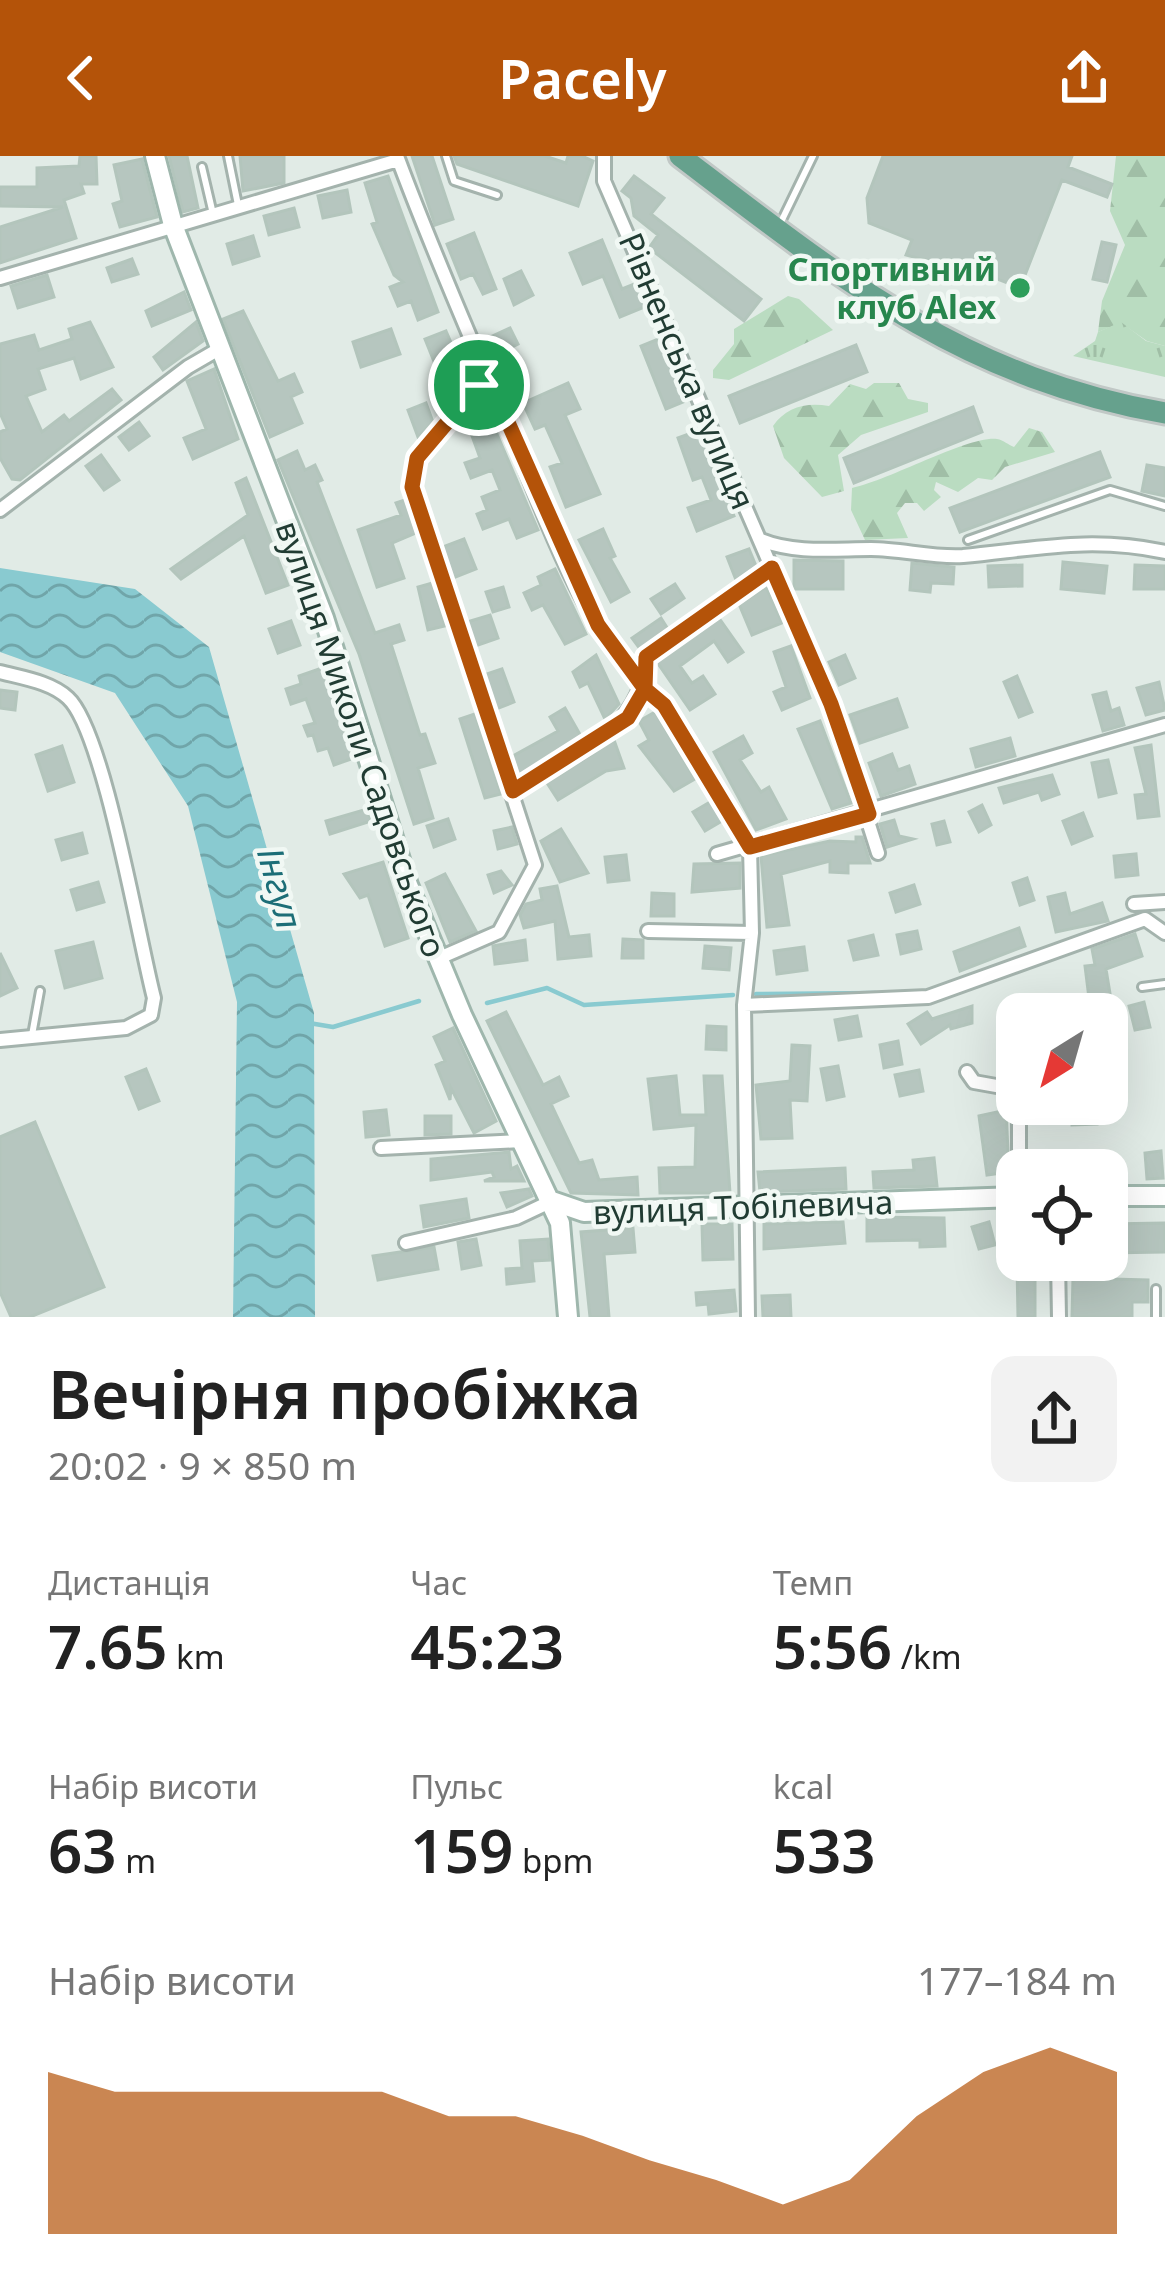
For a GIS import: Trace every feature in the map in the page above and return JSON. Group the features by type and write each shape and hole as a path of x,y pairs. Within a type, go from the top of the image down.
{"main road":[{"path":"680,156 892,312 980,358 1071,391 1165,413"}],"street":[{"name":"вулиця Миколи Садовського","path":"155,156 173,225 218,349 323,618 408,885 561,1227 568,1317"},
{"name":"Рівненська вулиця","path":"604,156 604,181 760,540 795,549 898,549 958,556 1057,542 1126,544 1165,552"},
{"path":"0,278 398,158 486,373 598,625 645,689 664,705 750,847 752,933 744,1005 748,1317"},
{"path":"0,510 218,349"},
{"path":"437,958 499,932 535,865 412,487 417,458 486,373"},
{"path":"760,540 831,704 878,854"},
{"path":"513,791 628,718 645,689 646,657 772,568"},
{"path":"0,672 53,687 72,700 85,726 126,864 154,998 151,1015 126,1028 0,1040"},
{"path":"717,854 869,814 1165,725"},
{"path":"1134,904 1165,902"},
{"path":"744,1005 928,997 1145,919 1165,934"},
{"path":"648,931 752,933"},
{"path":"967,1072 974,1082 996,1086"},
{"path":"381,1148 521,1141"},
{"path":"1128,1196 1165,1196"},
{"name":"вулиця Тобілевича","path":"406,1243 516,1218 551,1201 573,1212 996,1198"},
{"path":"1058,1281 1059,1317"}],"lane":[{"path":"227,156 239,206"},
{"path":"446,156 454,181 497,195"},
{"path":"778,230 813,156"},
{"path":"202,167 213,214"},
{"path":"968,540 1110,490 1165,506"},
{"path":"1142,987 1165,984"},
{"path":"32,1035 40,991"},
{"path":"1156,1289 1156,1317"}],"green space":[{"path":"1116,156 1165,156 1165,346 1147,341 1121,323 1098,332 1102,301 1125,245 1110,211"},
{"path":"788,296 799,299 833,330 729,380 713,378 713,370 734,344 734,329"},
{"path":"1121,322 1146,341 1165,346 1165,377 1073,356 1095,341 1098,332"},
{"path":"874,383 899,383 908,399 928,403 928,412 861,435 838,455 844,491 822,497 784,458 773,426 797,407 829,406 850,384 866,389"},
{"path":"1029,428 1042,432 1055,452 1005,467 992,480 978,478 958,492 936,482 934,490 941,497 924,511 917,503 905,503 897,513 908,538 865,540 851,510 852,488 984,440 1014,447"}],"water":[{"path":"0,568 135,589 209,647 314,1013 315,1317 233,1317 237,1002 188,806 115,693 0,652"}],"building":[{"path":"80,156 96,156 97,184 81,184 84,193 64,200 76,238 0,263 0,227 63,207 0,206 0,187 37,187 37,168 79,166"},
{"path":"169,156 187,156 198,208 183,212"},
{"path":"240,156 284,156 284,183 243,191"},
{"path":"412,156 432,156 453,219 435,225"},
{"path":"454,156 545,156 566,163 568,156 582,156 593,161 578,206 457,164"},
{"path":"883,156 1072,156 1068,167 1112,184 1107,197 1062,180 1020,288 947,259 944,265 906,255 912,240 869,223 867,198"},
{"path":"142,159 157,217 120,227 113,204 122,201 114,165"},
{"path":"388,176 438,312 418,320 411,301 398,306 390,287 403,282 394,275 372,224 377,222 365,183"},
{"path":"634,176 664,198 651,214 761,299 744,321 649,248 658,235 634,216 631,198 622,191"},
{"path":"347,190 351,212 323,218 318,196"},
{"path":"294,208 299,227 269,235 264,216"},
{"path":"474,233 496,289 483,294 473,274 461,279 447,244"},
{"path":"253,236 259,256 233,264 227,244"},
{"path":"602,240 622,289 637,283 647,306 620,317 603,276 583,284 570,253"},
{"path":"1102,242 1116,245 1107,282 1093,279"},
{"path":"132,259 138,274 112,282 107,268"},
{"path":"521,271 533,295 514,305 504,279"},
{"path":"47,275 54,297 18,308 11,286"},
{"path":"184,292 191,310 152,326 146,311"},
{"path":"243,311 278,381 294,374 302,392 291,397 302,423 270,437 223,319"},
{"path":"90,322 113,367 81,379 74,358 38,369 45,389 26,396 42,432 64,415 69,421 112,389 121,400 20,480 12,479 0,458 0,432 7,429 0,413 0,344 34,335 39,350 72,339 69,329"},
{"path":"196,322 203,341 163,370 154,357"},
{"path":"510,328 518,344 494,356 486,339"},
{"path":"391,329 400,354 361,367 353,342"},
{"path":"446,331 467,379 439,400 431,384 441,379 425,339"},
{"path":"661,338 688,400 666,409 641,346"},
{"path":"856,345 867,372 740,423 729,396"},
{"path":"214,369 238,439 193,459 184,438 206,429 187,381"},
{"path":"568,383 580,409 565,415 600,494 566,507 550,467 562,463 545,425 535,429 523,403"},
{"path":"426,403 433,422 418,437 408,410"},
{"path":"973,407 982,432 854,483 844,458"},
{"path":"491,420 538,530 517,538 509,519 483,529 477,514 487,510 482,497 500,490 492,470 471,478 465,463 480,458 471,433"},
{"path":"139,422 149,436 129,450 119,437"},
{"path":"700,430 734,516 697,531 688,508 711,500 702,477 693,480 678,438"},
{"path":"297,451 305,470 315,465 322,480 317,482 375,633 399,625 404,640 391,644 420,735 425,734 435,763 418,768 433,818 414,824 359,654 278,460"},
{"path":"1100,452 1110,477 960,532 950,508"},
{"path":"101,455 119,480 104,490 86,466"},
{"path":"1147,465 1165,468 1165,496 1142,491"},
{"path":"246,478 288,585 266,593 244,536 181,579 171,569 248,515 236,483"},
{"path":"405,500 416,533 392,543 404,578 377,587 358,530 401,515 396,503"},
{"path":"603,529 615,556 610,558 629,592 611,602 579,540"},
{"path":"464,539 476,569 453,578 443,547"},
{"path":"749,549 756,566 736,580 727,557"},
{"path":"794,560 843,561 843,589 794,589"},
{"path":"1063,562 1107,566 1104,593 1061,589"},
{"path":"912,563 954,567 953,584 931,583 930,592 910,590"},
{"path":"1022,565 1022,586 989,587 988,566"},
{"path":"1135,565 1165,566 1165,589 1134,589"},
{"path":"555,569 586,634 565,644 543,605 532,610 524,593 541,585 538,577"},
{"path":"432,583 445,626 428,630 418,587"},
{"path":"675,584 684,598 661,614 651,599"},
{"path":"503,587 509,607 493,612 486,592"},
{"path":"766,587 782,623 752,635 739,604"},
{"path":"490,615 498,638 475,646 467,622"},
{"path":"661,618 668,629 640,649 632,638"},
{"path":"719,618 743,652 728,662 714,641 680,666 692,683 703,676 715,694 690,710 657,662"},
{"path":"291,621 300,645 278,653 269,629"},
{"path":"791,646 810,698 782,710 774,692 786,687 774,652"},
{"path":"596,655 619,704 605,719 588,683 580,687 573,672"},
{"path":"845,655 855,678 839,685 829,662"},
{"path":"325,667 354,758 334,765 328,748 318,751 313,735 308,736 304,726 315,723 306,699 291,704 286,689 301,684 299,676"},
{"path":"502,669 514,702 496,709 484,675"},
{"path":"1017,676 1032,712 1019,717 1004,682"},
{"path":"1159,682 1165,710 1146,715 1137,688"},
{"path":"0,690 17,692 15,710 0,708"},
{"path":"1106,692 1111,711 1119,708 1124,725 1103,731 1093,695"},
{"path":"897,699 907,727 860,743 850,715"},
{"path":"565,708 582,738 517,776 511,757 558,731 550,717"},
{"path":"655,712 695,779 674,791 639,746 649,740 639,721"},
{"path":"475,714 501,794 485,798 460,719"},
{"path":"820,721 851,803 832,809 798,729"},
{"path":"743,736 752,753 740,760 761,792 769,787 786,819 756,830 714,752"},
{"path":"1010,738 1015,756 976,767 971,749"},
{"path":"614,740 624,768 606,771 558,800 547,783"},
{"path":"1151,745 1159,816 1138,818 1135,795 1146,794 1135,748"},
{"path":"62,746 74,782 48,791 36,755"},
{"path":"892,754 898,770 909,766 915,784 881,796 869,763"},
{"path":"1108,760 1116,793 1099,797 1092,763"},
{"path":"1052,775 1059,794 1042,800 1039,792 1004,803 999,788"},
{"path":"710,802 722,821 705,831 693,812"},
{"path":"982,805 991,825 979,832 969,812"},
{"path":"367,809 371,821 330,834 326,821"},
{"path":"1083,813 1092,836 1072,844 1063,821"},
{"path":"448,819 455,839 434,847 427,826"},
{"path":"894,820 899,836 913,839 887,847 880,824"},
{"path":"944,821 950,842 937,845 932,824"},
{"path":"512,827 517,844 498,849 494,831"},
{"path":"561,829 588,873 560,882 541,841"},
{"path":"82,833 87,853 62,860 56,840"},
{"path":"856,837 862,837 870,863 848,863 848,873 830,872 830,861 781,874 789,925 767,927 761,856 830,841 856,842"},
{"path":"1136,854 1138,875 1116,877 1114,856"},
{"path":"626,855 629,880 608,882 605,857"},
{"path":"383,862 408,938 385,946 368,895 360,898 344,874"},
{"path":"740,863 740,888 692,892 694,864"},
{"path":"501,871 512,885 494,893 488,875"},
{"path":"445,874 476,931 450,942 426,883"},
{"path":"1027,878 1034,900 1020,905 1013,883"},
{"path":"98,882 104,902 77,910 71,890"},
{"path":"914,885 920,904 896,912 890,893"},
{"path":"557,886 569,937 589,935 591,956 558,959 555,921 524,928 520,915 526,904 542,900 540,889"},
{"path":"652,893 674,894 674,916 651,916"},
{"path":"1065,893 1070,914 1102,903 1108,921 1056,932 1048,897"},
{"path":"1019,928 1025,946 960,971 954,952"},
{"path":"917,931 921,949 901,954 897,935"},
{"path":"1135,934 1142,956 1106,969 1110,993 1088,993 1085,966 1095,965 1092,949"},
{"path":"873,935 878,955 854,960 849,941"},
{"path":"623,939 643,940 643,958 622,958"},
{"path":"525,940 527,960 495,964 493,946"},
{"path":"93,942 102,978 65,988 56,951"},
{"path":"705,946 731,948 729,970 703,968"},
{"path":"804,947 807,970 777,974 774,951"},
{"path":"0,953 17,988 0,996"},
{"path":"1144,1002 1150,1027 1135,1030 1129,1006"},
{"path":"972,1006 972,1023 951,1029 950,1025 921,1044 908,1024 927,1012 932,1019"},
{"path":"506,1012 543,1085 559,1077 568,1096 551,1104 579,1163 592,1160 599,1180 637,1177 638,1195 571,1193 487,1021"},
{"path":"857,1016 861,1036 839,1040 835,1020"},
{"path":"707,1026 726,1027 726,1050 706,1049"},
{"path":"453,1028 496,1121 474,1133 451,1088 450,1100 436,1065 445,1061 434,1037"},
{"path":"898,1041 902,1064 884,1068 880,1045"},
{"path":"792,1045 810,1046 807,1101 790,1100 792,1138 761,1139 756,1085 790,1081"},
{"path":"838,1066 844,1096 827,1100 821,1069"},
{"path":"146,1069 159,1101 139,1109 126,1077"},
{"path":"919,1070 923,1091 900,1096 895,1075"},
{"path":"676,1076 680,1115 706,1115 704,1076 722,1076 730,1193 660,1193 659,1168 695,1167 696,1125 654,1129 648,1079"},
{"path":"386,1110 389,1135 366,1137 364,1112"},
{"path":"996,1112 996,1125 1007,1125 1008,1149 996,1149 996,1174 987,1175 979,1116"},
{"path":"425,1116 451,1116 451,1134 425,1135"},
{"path":"35,1122 104,1287 30,1317 11,1317 0,1292 0,1137"},
{"path":"1161,1151 1163,1178 1147,1179 1145,1153"},
{"path":"509,1152 511,1169 517,1166 524,1181 484,1181 494,1177 492,1172 431,1180 431,1159"},
{"path":"934,1158 937,1186 874,1188 873,1172 914,1170 913,1160"},
{"path":"845,1168 846,1189 760,1192 758,1172"},
{"path":"529,1189 532,1196 507,1207 501,1193"},
{"path":"466,1199 469,1218 424,1227 421,1206"},
{"path":"867,1217 944,1218 945,1246 920,1247 920,1240 867,1241"},
{"path":"843,1222 845,1243 764,1249 764,1224"},
{"path":"989,1222 995,1245 979,1249 972,1227"},
{"path":"1165,1223 1165,1252 1128,1253 1128,1224"},
{"path":"702,1224 732,1224 733,1259 703,1260"},
{"path":"633,1228 635,1252 604,1254 609,1317 590,1317 581,1232"},
{"path":"476,1239 481,1265 462,1269 458,1242"},
{"path":"548,1239 550,1260 532,1261 534,1281 507,1284 506,1269 522,1268 520,1241"},
{"path":"434,1247 438,1269 378,1280 373,1256"},
{"path":"1148,1280 1148,1302 1132,1302 1132,1317 1072,1317 1073,1281"},
{"path":"1017,1281 1035,1281 1035,1317 1018,1317"},
{"path":"734,1290 736,1311 709,1314 708,1304 697,1305 696,1293"},
{"path":"790,1295 791,1317 763,1317 762,1296"}],"waterway":[{"path":"487,1003 547,988 584,1005 733,995"},
{"path":"756,994 876,993"},
{"path":"309,1023 333,1027 419,1001"}],"place":[{"name":"Спортивний клуб Alex","path":"1020,288"}],"route":[{"path":"479,385 417,458 412,487 513,791 628,718 645,689 664,705 750,847 869,814 831,704 772,568 646,657 645,689 598,625 486,373 479,385"}],"water label":[{"name":"Інгул","path":"280,888"}]}
